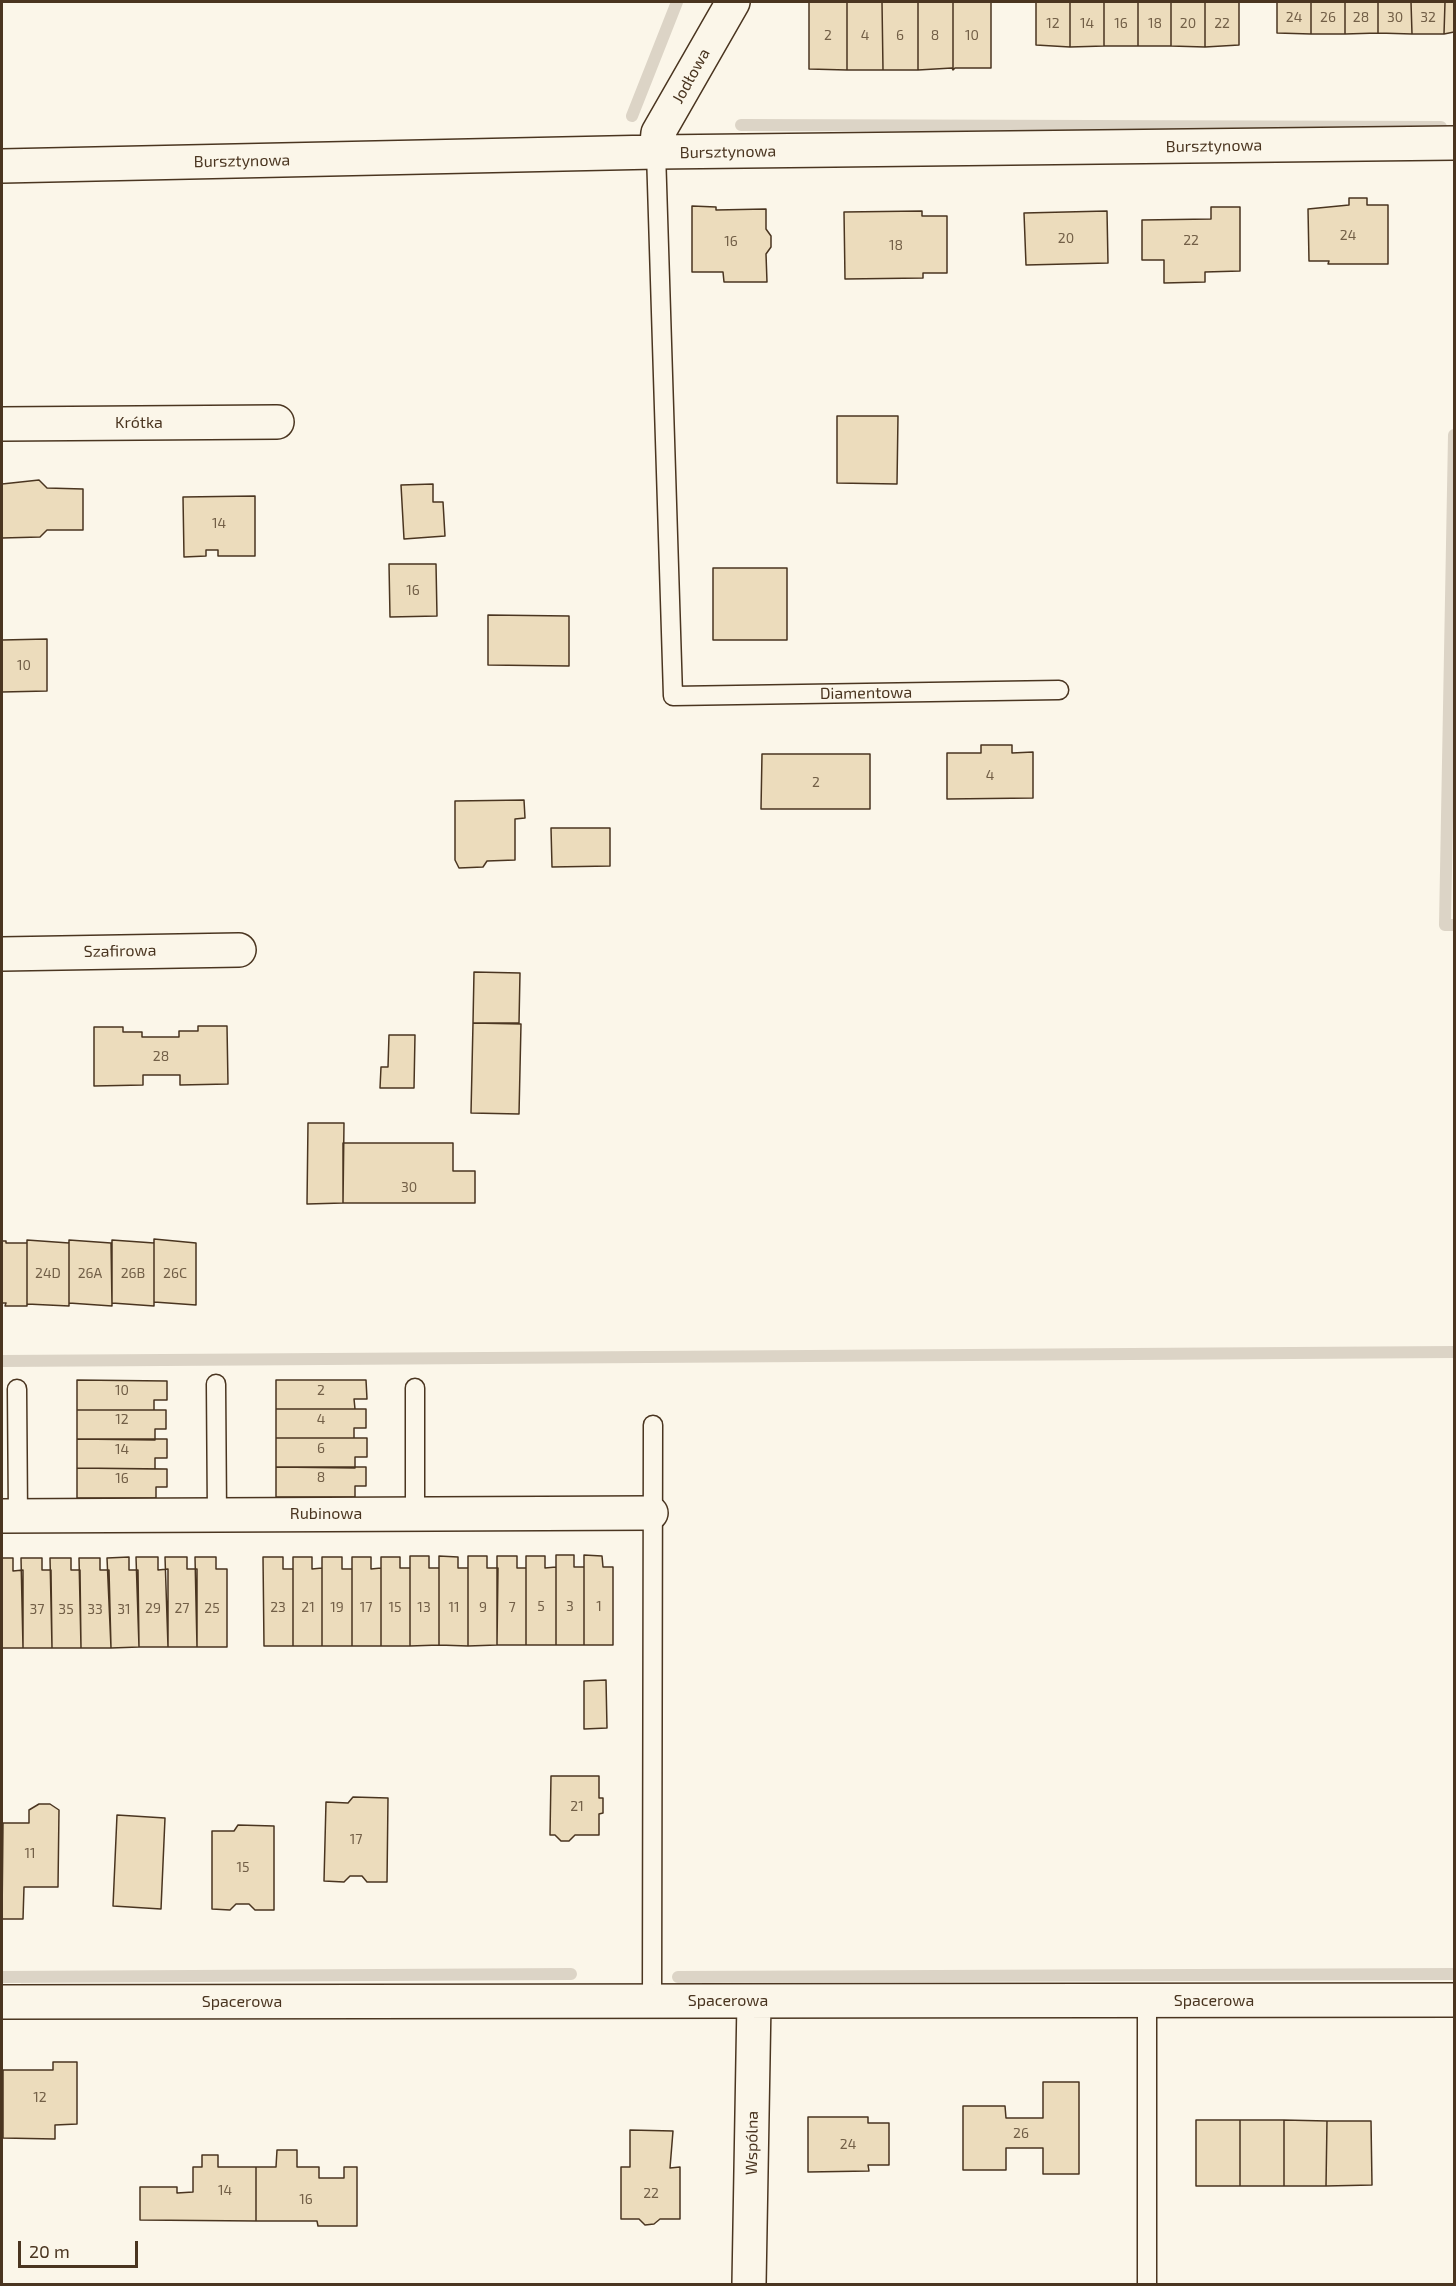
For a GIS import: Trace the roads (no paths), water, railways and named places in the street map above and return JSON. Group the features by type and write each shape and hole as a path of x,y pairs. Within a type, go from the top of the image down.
{"street":[{"name":"Jodłowa","path":"656,152 658,133 733,2"},
{"name":"Bursztynowa","path":"2,166 656,152 1455,143"},
{"name":"Krótka","path":"2,424 277,422"},
{"name":"Szafirowa","path":"2,954 239,950"},
{"name":"Rubinowa","path":"10,1516 651,1513"},
{"name":"Spacerowa","path":"2,2002 1455,2000"},
{"name":"Wspólna","path":"749,2284 754,2001"}],"lane":[{"name":"Diamentowa","path":"656,152 673,696 1059,690"},
{"path":"216,1384 217,1515"},
{"path":"415,1388 415,1514"},
{"path":"10,1516 17,1389"},
{"path":"652,2001 651,1513 653,1425"},
{"path":"1147,2001 1147,2284"}],"waterway":[{"path":"632,116 677,2"},
{"path":"741,125 1441,127"},
{"path":"1454,435 1445,925 1454,925"},
{"path":"2,1361 1454,1352"},
{"path":"2,1977 571,1974"},
{"path":"678,1977 1454,1974"}]}
